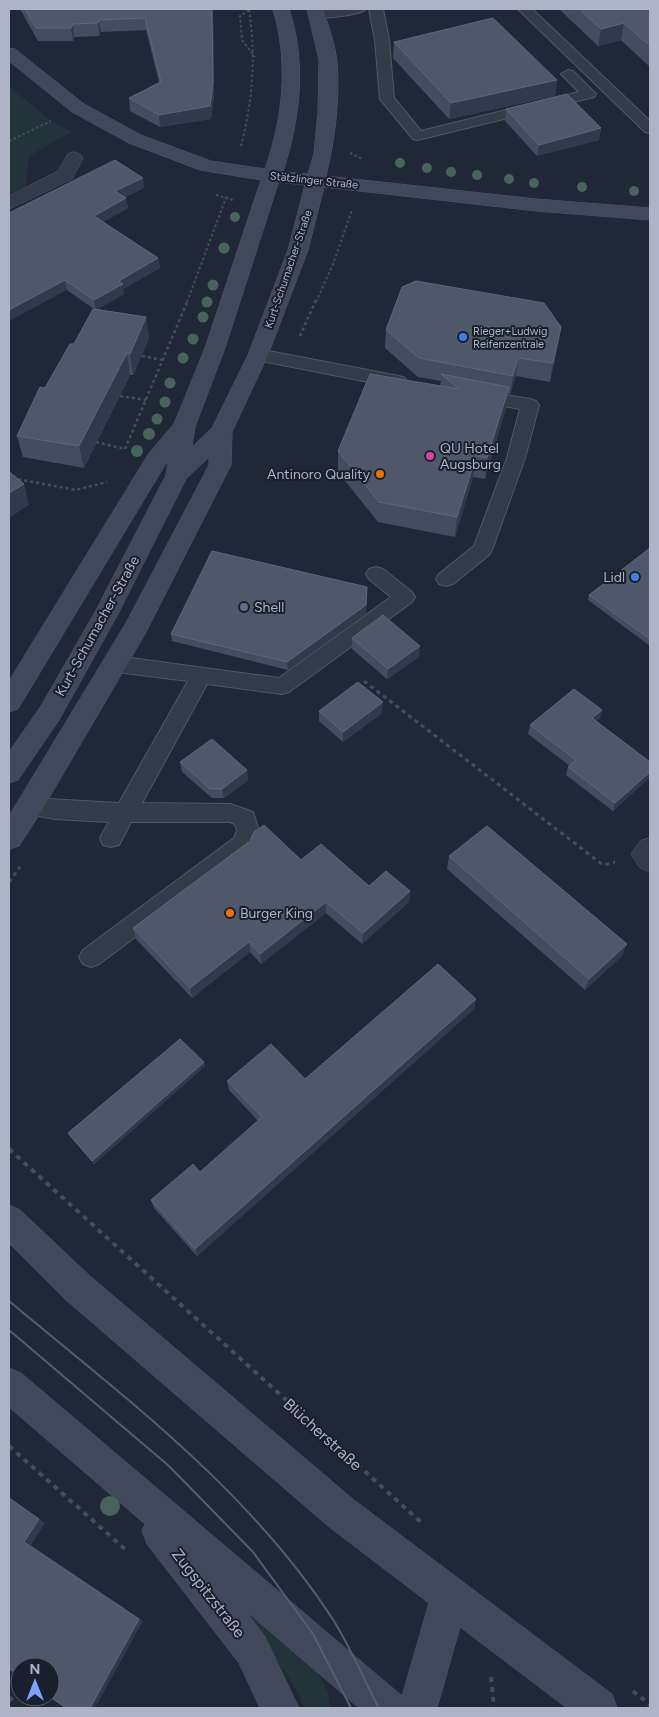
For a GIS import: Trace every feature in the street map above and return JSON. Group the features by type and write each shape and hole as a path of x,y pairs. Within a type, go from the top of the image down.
{"main road":[{"name":"Kurt-Schumacher-Straße","path":"177,475 184,427 215,348 289,119 291,95 290,48 287,24 281,9"},
{"name":"Kurt-Schumacher-Straße","path":"9,772 50,712 102,622 177,475 221,432 258,355 298,250 323,153 327,114 328,60 316,12"},
{"name":"Stätzlinger Straße","path":"9,53 78,108 135,139 167,153 207,166 272,176 536,205 650,214"},
{"path":"9,702 157,458 184,427"},
{"path":"9,838 116,664 220,465 221,432"},
{"path":"9,1221 78,1288 341,1513 598,1708"},
{"path":"9,1385 388,1708"},
{"name":"Zugspitzstraße","path":"126,1486 252,1650 280,1708"},
{"path":"418,1708 450,1596"}],"street":[{"path":"9,203 65,175 74,158"}],"lane":[{"path":"316,12 358,9"},
{"path":"376,9 382,40 387,99 418,136 589,94 568,74"},
{"path":"525,9 650,129"},
{"path":"258,355 419,385"},
{"path":"446,579 482,550 516,458 530,405 456,392"},
{"path":"116,664 282,686 405,597 376,574"},
{"path":"111,838 202,675"},
{"path":"30,806 59,811 230,813 245,818 248,831 242,844 91,957"}],"path":[{"path":"243,141 250,111 256,57 249,9 240,16 242,40 256,57"},
{"path":"9,141 78,108"},
{"path":"121,457 147,400 226,199"},
{"path":"142,356 163,360"},
{"path":"120,396 147,400"},
{"path":"96,442 125,448"},
{"path":"9,472 17,479 76,490 107,482"},
{"path":"102,490 112,474"},
{"path":"9,484 17,479"},
{"path":"364,682 603,865 649,854"},
{"name":"Blücherstraße","path":"9,1148 139,1269 427,1527"},
{"path":"9,1446 129,1552"},
{"path":"629,1688 650,1705"}],"shaded area":[{"path":"9,86 51,121 72,132 29,156 26,186 9,195"},
{"path":"248,1605 286,1638 312,1666 322,1680 328,1694 329,1708 305,1708 292,1682 243,1612"}],"building":[{"path":"25,9 212,9 213,83 210,106 159,115 129,98 161,82 145,18 99,20 98,23 73,24 71,28 36,28"},
{"path":"579,9 650,9 650,46 624,23 601,29"},
{"path":"493,18 557,80 451,103 394,42"},
{"path":"567,94 601,128 539,145 506,109"},
{"path":"115,160 143,178 115,191 126,198 94,216 158,258 119,281 123,284 94,300 65,280 9,310 9,213"},
{"path":"416,281 544,303 561,327 553,363 518,358 513,376 419,358 386,330 402,287"},
{"path":"93,309 146,317 130,354 127,353 79,446 17,436 40,387 45,388 70,344 74,344"},
{"name":"QU Hotel Augsburg","path":"370,374 459,389 441,374 509,387 487,458 476,456 457,517 379,502 338,451"},
{"path":"9,472 24,484 9,493"},
{"name":"Lidl","path":"650,548 650,639 589,595"},
{"path":"212,551 367,587 366,605 287,662 171,634"},
{"path":"383,615 420,646 388,669 352,638"},
{"path":"358,682 383,702 343,732 319,711"},
{"path":"574,689 602,710 592,718 650,762 650,772 615,803 568,767 576,760 530,725"},
{"path":"212,739 247,770 222,789 210,789 180,762"},
{"name":"Burger King","path":"264,825 301,860 321,844 369,886 386,871 410,891 363,933 326,902 260,954 249,942 190,988 133,928 250,841 254,832"},
{"path":"487,826 627,944 589,979 449,856"},
{"path":"438,964 476,999 195,1249 151,1200 193,1164 200,1172 262,1117 227,1081 271,1044 305,1079"},
{"path":"180,1039 204,1062 92,1161 68,1133"},
{"path":"9,1498 39,1519 24,1542 139,1619 90,1708 66,1708 60,1704 60,1657 10,1657 9,1669"}],"tram line":[{"path":"9,1301 140,1410 224,1487 263,1528 299,1572 332,1618 351,1651 379,1708"},
{"path":"9,1330 169,1466 253,1552 313,1634 351,1708"}],"place":[{"name":"Rieger+Ludwig Reifenzentrale","path":"463,337"},
{"name":"QU Hotel Augsburg","path":"430,456"},
{"name":"Antinoro Quality","path":"380,474"},
{"name":"Lidl","path":"635,577"},
{"name":"Shell","path":"244,607"},
{"name":"Burger King","path":"230,913"}]}
